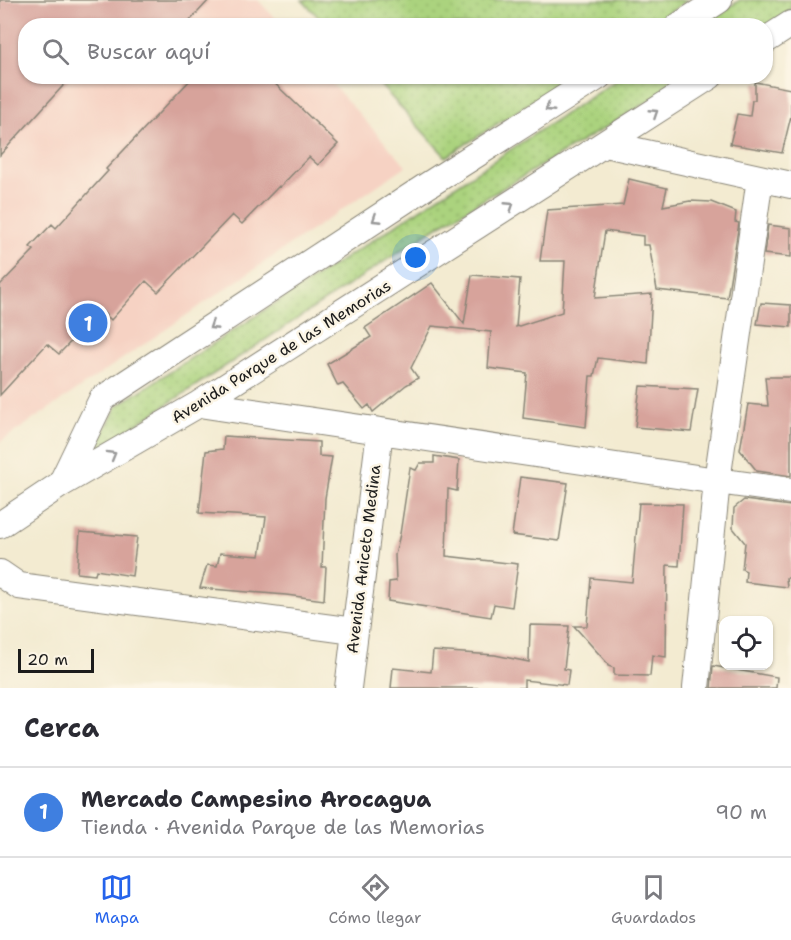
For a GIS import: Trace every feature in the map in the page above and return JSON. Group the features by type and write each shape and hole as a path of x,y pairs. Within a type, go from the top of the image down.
{"street":[{"path":"691,18 719,0"},
{"path":"773,35 791,24"},
{"path":"61,484 102,399 586,84"},
{"name":"Avenida Parque de las Memorias","path":"0,525 61,484 199,404 698,84"},
{"path":"605,144 791,185"},
{"path":"696,688 717,481 760,178"},
{"path":"199,404 791,491"},
{"name":"Avenida Aniceto Medina","path":"348,688 380,431"},
{"path":"0,573 18,586 354,631"}],"shaded area":[{"path":"0,0 258,0 275,18 18,18 18,84 332,84 406,166 0,442"}],"green space":[{"path":"302,0 688,0 661,18 319,18"},
{"path":"740,0 791,0 791,11 773,23 773,18 712,18"},
{"path":"379,84 559,84 446,157"},
{"path":"610,84 677,84 437,227 93,453 117,406"}],"building":[{"path":"0,0 209,0 192,18 18,18 18,84 65,84 0,155"},
{"path":"186,84 275,84 338,144 318,165 309,157 242,224 232,215 158,292 146,281 111,320 101,310 59,354 47,344 0,395 0,285 34,250 30,247 52,224 56,228 108,171 106,169"},
{"path":"755,84 791,89 791,116 782,153 730,144 737,114 750,116 752,100 755,100"},
{"path":"629,179 667,188 663,206 690,201 711,202 736,212 735,222 739,223 727,298 657,290 649,245 643,245 643,236 605,231 595,298 652,294 648,364 598,358 594,376 590,376 586,427 523,418 527,373 488,368 491,332 432,326 411,368 418,378 373,412 369,405 364,409 343,384 338,386 327,364 371,337 365,328 432,283 464,324 472,275 520,279 516,327 562,312 565,261 540,261 547,210 623,205"},
{"path":"768,225 791,228 791,257 764,254"},
{"path":"761,303 791,305 791,327 757,324"},
{"path":"765,377 791,377 791,476 757,471 740,450 748,404 768,406"},
{"path":"640,386 698,389 691,432 635,427"},
{"path":"224,436 319,442 319,456 332,457 325,498 322,567 326,567 324,600 200,588 207,565 217,566 220,553 260,556 266,517 199,513 206,451 223,449"},
{"path":"434,456 459,460 457,491 448,489 446,556 518,564 512,607 494,604 491,617 388,601 389,582 396,581 395,555 410,468 416,470 420,463 434,463"},
{"path":"520,477 568,483 559,541 512,535"},
{"path":"744,500 791,506 791,578 786,578 787,587 745,582 746,571 742,569 745,543 733,528 734,508"},
{"path":"639,503 683,504 679,566 667,565 666,657 652,655 650,676 614,675 614,668 608,666 574,626 587,626 591,578 632,582"},
{"path":"80,532 137,537 132,576 96,570 95,575 77,573"},
{"path":"530,625 569,626 564,669 569,670 567,685 524,680 524,688 391,688 393,668 431,672 433,651 495,655 529,662"},
{"path":"713,666 719,667 719,670 736,670 777,677 776,688 711,688"}],"place":[{"name":"Mercado Campesino Arocagua","path":"88,323"}]}
